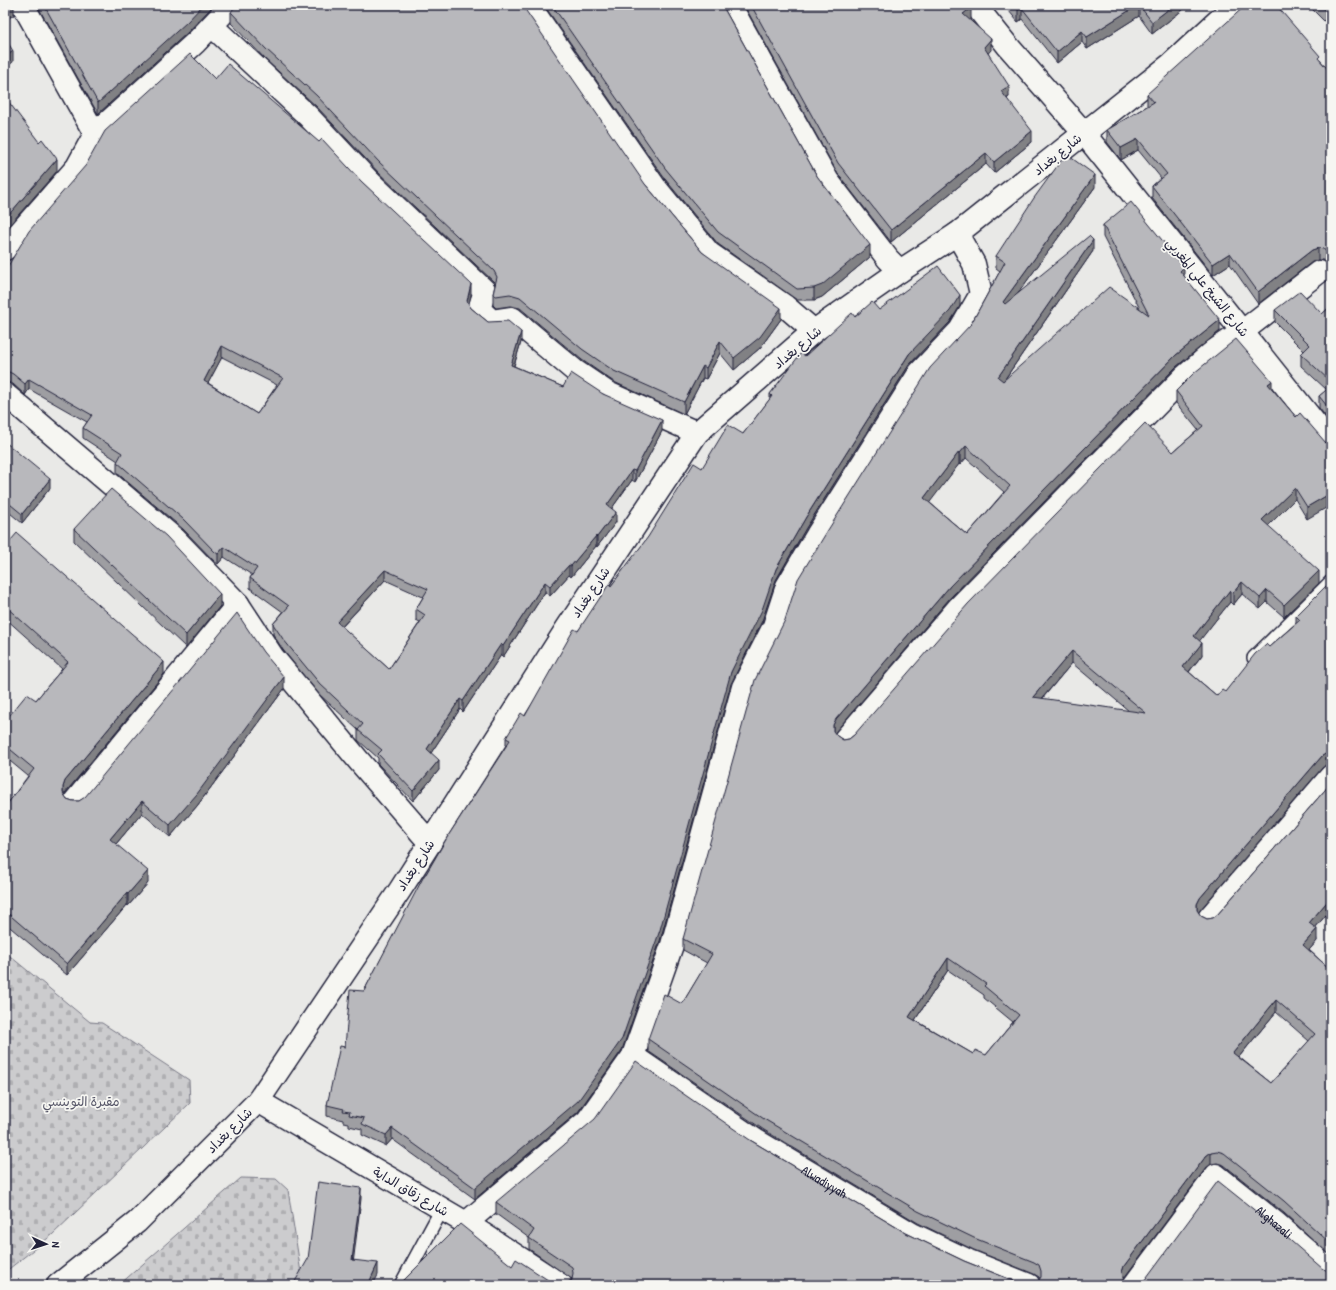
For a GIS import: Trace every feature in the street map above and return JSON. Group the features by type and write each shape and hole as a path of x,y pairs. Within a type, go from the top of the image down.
{"street":[{"path":"23,5 95,134"},
{"path":"6,247 77,167 95,134 212,26 231,5"},
{"path":"530,5 656,187 709,253 785,306 814,331"},
{"path":"730,5 828,181 888,259 900,271"},
{"name":"شارع الشيخ علي المغربي","path":"974,5 1007,46 1083,132 1331,443"},
{"name":"شارع بغداد","path":"58,1285 137,1222 258,1101 430,843 566,628 697,433 814,331 900,271 957,234 1083,132 1171,64 1235,5"},
{"path":"212,26 308,116 370,182 485,291 479,309 485,316 492,321 512,318 574,370 608,392 697,433"},
{"path":"466,1223 587,1121 633,1056 672,946 743,686 774,626 787,586 817,535 920,372 960,330 981,294 974,264 957,234"},
{"path":"845,739 959,607 1185,376 1215,350 1243,331 1319,272"},
{"path":"5,394 175,539 238,604 274,657 359,761 430,843"},
{"path":"75,801 238,604"},
{"path":"1209,918 1331,776"},
{"name":"Alwadiyyah","path":"633,1056 757,1141 912,1234 969,1261 1029,1285"},
{"name":"شارع زقاق الداية","path":"258,1101 466,1223 561,1285"},
{"name":"Alghazali","path":"1134,1285 1216,1175 1276,1223 1331,1271"},
{"path":"68,1285 88,1260"}],"lane":[{"path":"1253,658 1331,582"},
{"path":"401,1285 442,1209"}],"green space":[{"name":"مقبرة التوينسي","path":"5,952 90,1022 102,1023 189,1080 190,1103 52,1235 5,1272"},
{"path":"241,1178 276,1179 288,1190 301,1273 297,1285 119,1285"}],"building":[{"path":"44,5 203,5 187,22 98,103"},
{"path":"236,5 522,5 645,184 702,252 781,308 760,337 734,358 720,341 706,368 703,366 684,402 614,371 582,349 520,297 510,294 496,296 493,294 497,277 494,271 379,162 317,96 266,49 231,12"},
{"path":"552,5 722,5 817,176 870,245 822,285 814,288 797,289 718,232 665,168"},
{"path":"751,5 969,5 971,8 963,14 991,39 984,47 1009,86 1001,91 1032,131 994,162 986,153 891,230 838,163"},
{"path":"1013,5 1138,5 1087,37 1082,31 1057,52 1022,8 1018,10"},
{"path":"1139,5 1174,5 1152,22"},
{"path":"1246,5 1276,5 1320,56 1318,58 1331,73 1331,263 1329,253 1318,248 1312,250 1258,292 1230,253 1213,264 1152,186 1167,174 1138,139 1121,148 1107,130 1154,102 1147,94"},
{"path":"1320,5 1331,5 1331,16"},
{"path":"5,38 13,51 5,57"},
{"path":"190,54 215,79 228,64 319,142 322,139 361,181 471,284 467,301 471,308 488,322 508,321 521,332 511,365 563,387 571,373 603,394 662,420 635,471 632,470 607,505 616,512 597,537 596,536 571,566 569,565 550,586 545,582 503,646 501,644 463,701 460,699 427,749 439,760 413,791 378,754 382,750 358,730 363,724 320,684 283,639 273,624 289,606 250,578 257,568 224,547 218,554 215,552 183,519 117,462 122,453 83,428 92,415 29,379 25,384 13,374 5,371 5,271 29,231 86,165 105,131","holes":["222,346 283,378 257,414 204,381","385,570 428,589 416,609 425,615 389,669 337,622"]},
{"path":"5,97 39,142 42,139 57,159 5,219"},
{"path":"1066,154 1095,175 1003,302 1005,304 1089,236 1093,240 998,377 1003,381 1109,287 1149,315 1103,225 1131,202 1184,267 1180,271 1220,320 1176,355 950,586 836,719 833,725 833,731 837,736 843,740 849,739 854,735 968,604 1145,423 1173,452 1203,426 1176,391 1194,373 1236,339 1272,381 1268,384 1296,417 1300,413 1326,443 1331,443 1331,493 1307,507 1295,488 1262,520 1319,571 1284,605 1267,590 1260,598 1242,582 1233,593 1230,590 1194,636 1202,643 1183,667 1217,696 1222,690 1225,692 1255,654 1266,644 1269,647 1300,620 1296,616 1331,582 1331,752 1322,756 1200,898 1197,904 1197,910 1201,916 1207,919 1213,918 1218,914 1331,783 1331,897 1309,923 1317,929 1303,945 1331,970 1331,1244 1284,1201 1224,1153 1217,1151 1211,1152 1206,1156 1124,1266 1122,1272 1123,1278 1126,1283 1131,1285 1032,1285 1037,1283 1041,1277 1039,1265 974,1238 918,1211 764,1119 648,1039 664,994 682,1004 712,954 683,939 755,680 785,620 798,579 930,368 971,324 1005,262 996,256 1034,198","holes":["966,446 1010,486 967,535 924,498 959,452 960,453","1072,651 1146,713 1033,697","948,958 986,984 984,986 1019,1015 986,1055 975,1050 973,1054 909,1017","1276,1000 1315,1034 1271,1083 1233,1053"]},
{"path":"938,266 960,295 950,311 909,354 806,517 776,569 762,610 731,672 660,930 622,1039 578,1101 475,1188 392,1128 386,1135 362,1124 364,1118 349,1115 350,1112 343,1111 344,1109 327,1105 340,1046 345,1047 350,990 364,991 425,874 510,740 506,738 521,713 525,716 574,629 578,631 609,584 611,586 648,537 694,463 702,468 728,425 743,434 772,396 770,394 801,353 805,356 852,313 855,317 872,302 879,310"},
{"path":"1300,291 1322,314 1331,306 1331,382 1301,354 1310,345 1275,310"},
{"path":"1331,386 1331,411 1319,396"},
{"path":"5,399 8,403 5,407"},
{"path":"5,442 50,479 22,514 5,500"},
{"path":"111,489 166,536 220,594 186,635 74,529"},
{"path":"17,533 164,662 65,781 63,793 67,799 79,801 85,797 237,613 263,652 284,677 197,794 170,825 142,801 110,839 148,871 128,894 127,893 67,964 5,911 5,807 34,769 5,745 5,721 27,694 36,700 68,662 5,606 5,547"},
{"path":"1331,535 1331,544 1327,539"},
{"path":"636,1061 750,1140 906,1233 964,1261 1024,1285 563,1285 572,1280 572,1267 529,1238 534,1230 496,1202 595,1119"},
{"path":"1218,1181 1268,1221 1323,1269 1331,1271 1331,1285 1139,1285 1144,1281"},
{"path":"318,1182 361,1188 352,1260 378,1263 368,1285 293,1285 308,1259"},
{"path":"460,1224 512,1266 516,1259 554,1284 558,1285 399,1285"}]}
